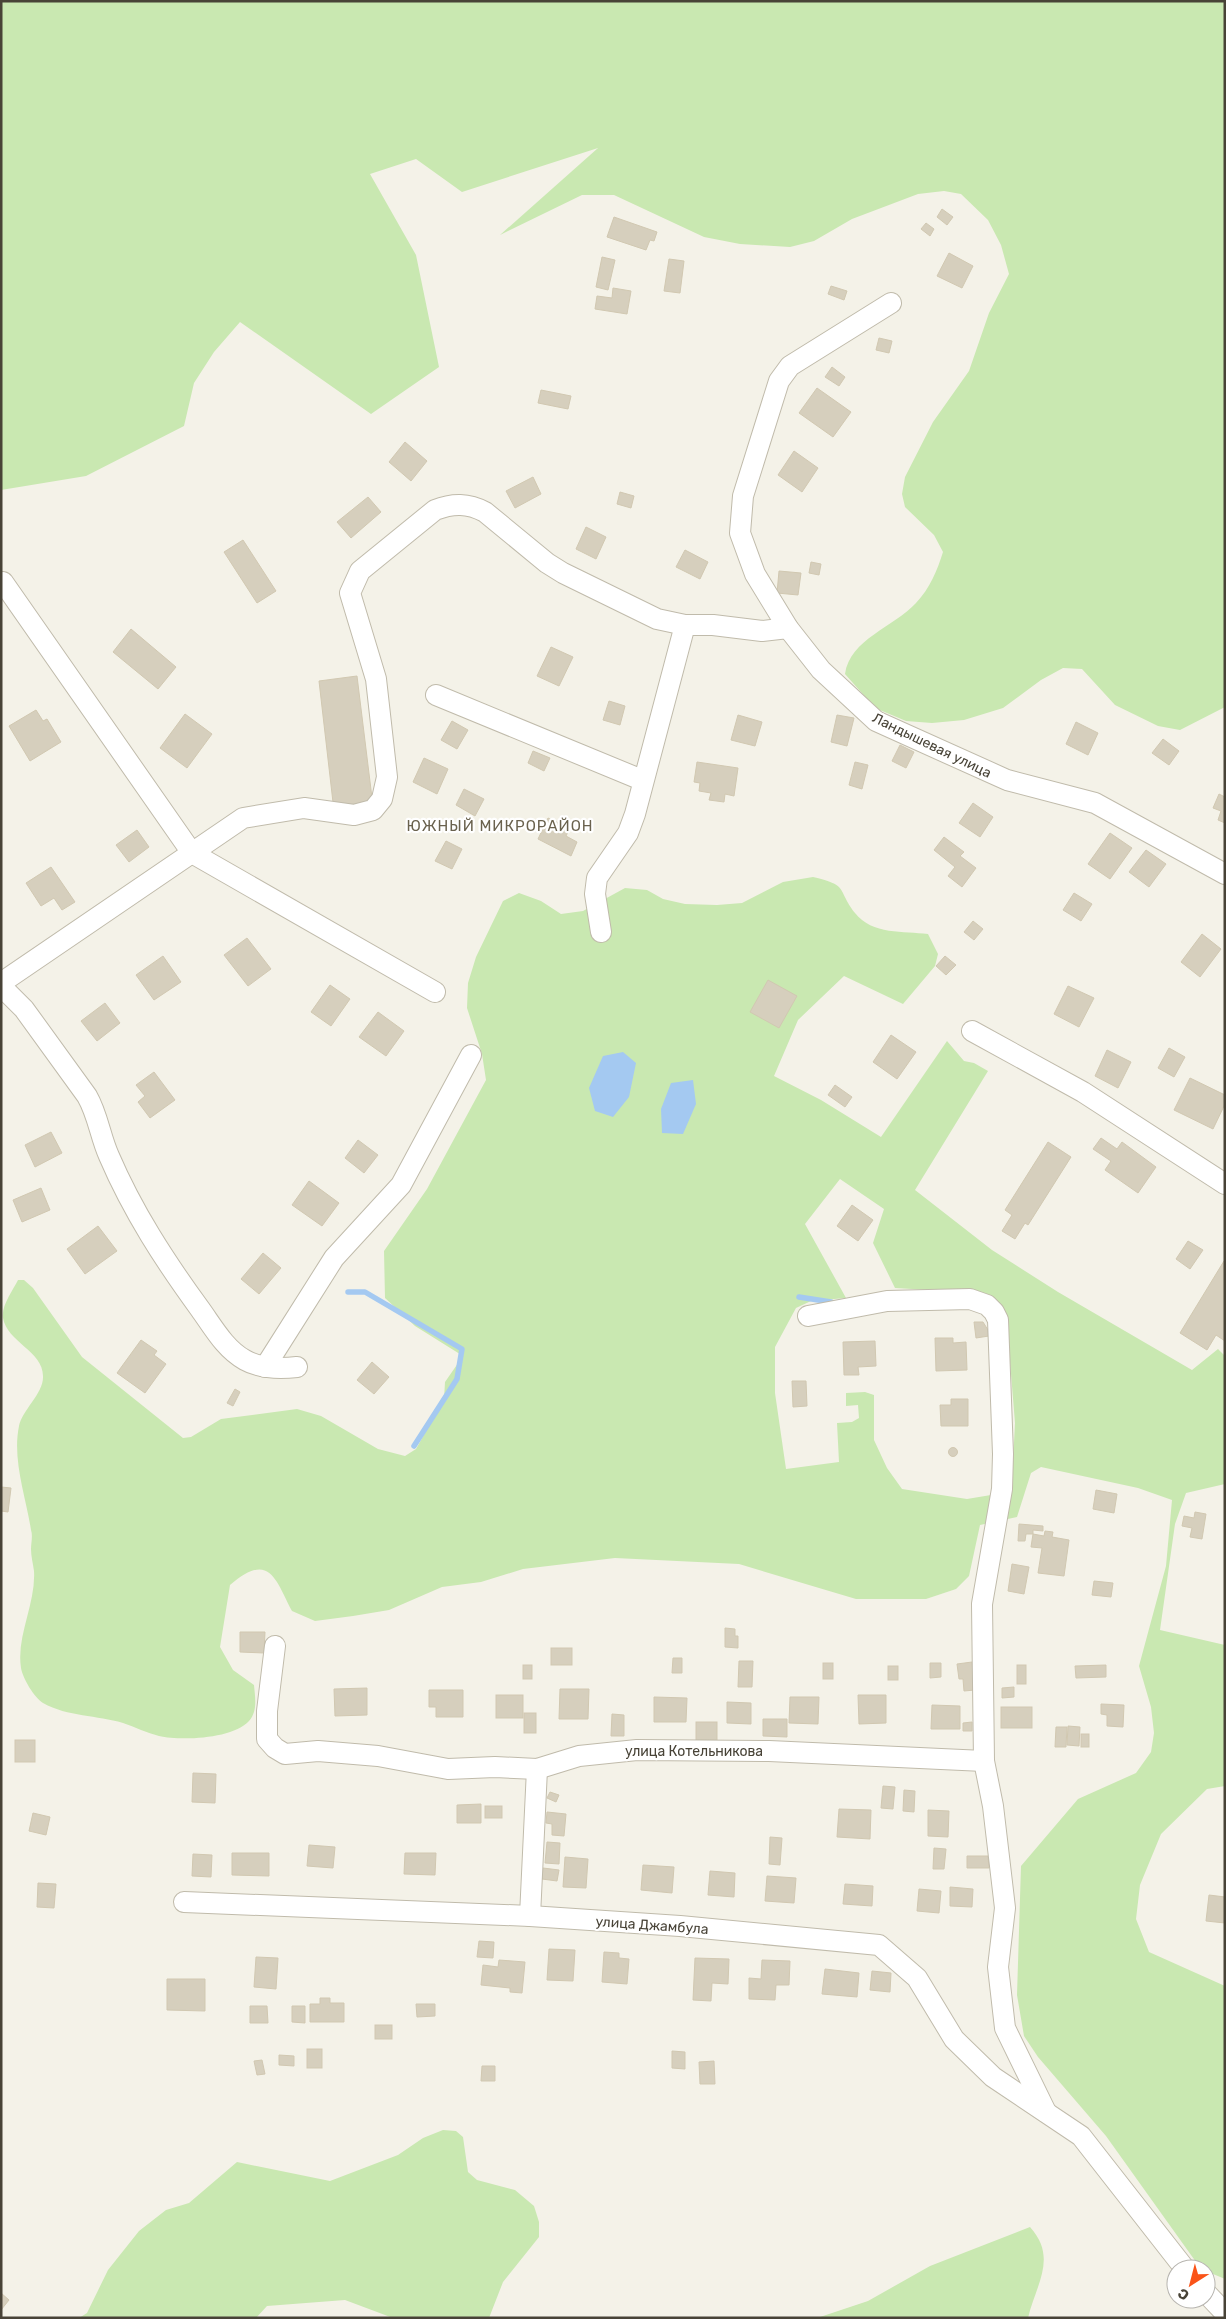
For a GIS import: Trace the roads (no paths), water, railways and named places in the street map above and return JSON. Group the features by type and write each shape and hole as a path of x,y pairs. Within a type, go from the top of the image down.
{"street":[{"name":"Ландышевая улица","path":"891,303 790,366 779,381 744,496 740,533 755,574 788,628 821,670 876,721 1007,780 1095,803 1225,874"},
{"path":"297,1367 265,1367 246,1361 232,1350 166,1262 138,1219 110,1159 94,1109 87,1096 24,1009 1,984 243,818 304,808 354,815 374,810 382,799 387,777 376,679 350,593 360,572 435,510 447,505 473,506 485,512 547,563 563,573 657,619 685,625 713,625 762,632 788,628"},
{"path":"3,582 192,853 435,992"},
{"path":"601,932 594,894 597,878 628,833 685,625"},
{"path":"436,695 642,780"},
{"path":"972,1031 1083,1092 1225,1184"},
{"path":"265,1367 334,1258 401,1185 471,1055"},
{"path":"808,1316 887,1301 970,1299 987,1306 994,1312 998,1320 1003,1454 1002,1490 982,1604 984,1762 993,1806 1005,1908 998,1967 1005,2028 1046,2112"},
{"name":"улица Котельникова","path":"275,1646 267,1711 267,1739 275,1748 285,1754 318,1751 378,1756 448,1769 537,1769 579,1756 637,1750 769,1751 984,1762"},
{"path":"530,1916 537,1769"},
{"name":"улица Джамбула","path":"184,1902 530,1916 680,1926 879,1945 917,1978 954,2039 960,2045 993,2076 1081,2136 1177,2259"},
{"path":"1216,2304 1225,2314"}],"water":[{"path":"623,1052 636,1063 629,1097 613,1117 595,1111 589,1088 603,1056"},
{"path":"693,1080 696,1104 683,1134 662,1133 661,1109 671,1083"}],"waterway":[{"path":"348,1292 365,1292 462,1349 457,1379 414,1446"},
{"path":"799,1297 831,1302"}],"district":[{"name":"ЮЖНЫЙ МИКРОРАЙОН","path":"500,826"}]}
